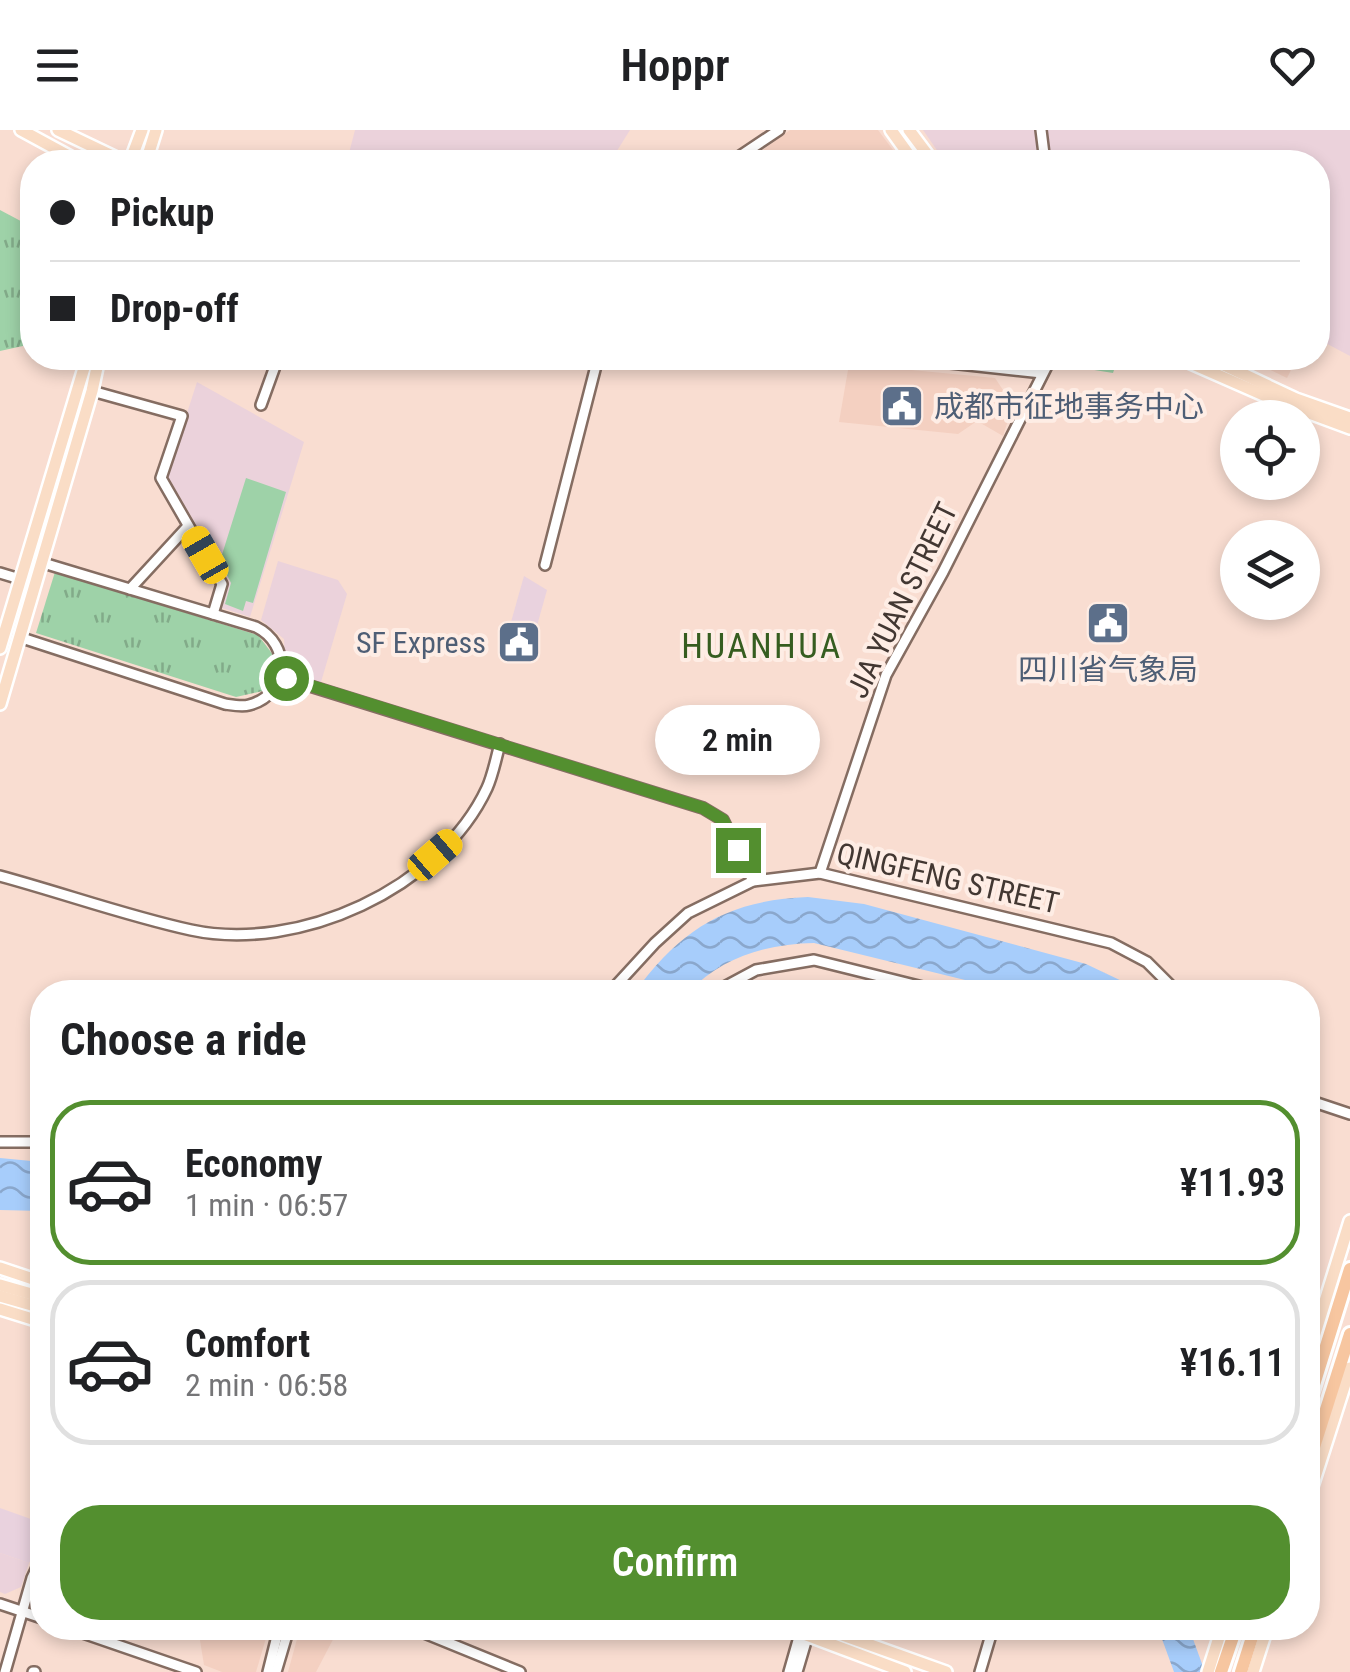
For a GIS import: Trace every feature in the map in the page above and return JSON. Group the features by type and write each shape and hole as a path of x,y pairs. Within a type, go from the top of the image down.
{"highway":[{"path":"1320,1365 1350,1269"},
{"path":"1320,1428 1350,1334"},
{"path":"1222,1672 1232,1640"},
{"path":"1241,1672 1251,1640"}],"main road":[{"path":"21,130 58,150"},
{"path":"58,130 102,150"},
{"path":"0,648 5,612 20,579 83,370"},
{"path":"0,704 96,370"},
{"path":"1206,370 1350,428"},
{"path":"1235,370 1350,418"},
{"path":"1320,1317 1350,1220"},
{"path":"0,1268 30,1278"},
{"path":"0,1285 30,1294"},
{"path":"0,1296 30,1305"},
{"path":"0,1309 30,1318"},
{"path":"1320,1462 1350,1368"},
{"path":"826,1640 905,1672"},
{"path":"856,1640 946,1672"},
{"path":"1210,1666 1218,1640"},
{"path":"1253,1672 1262,1640"}],"street":[{"path":"753,150 779,130"},
{"path":"261,406 274,370"},
{"path":"546,565 595,370"},
{"path":"1014,370 1042,373"},
{"name":"JIA YUAN STREET","path":"820,873 886,675 943,572 1044,370"},
{"path":"92,391 182,416 161,478 222,584 214,614"},
{"path":"130,590 188,526"},
{"path":"19,637 225,704 248,706 270,694 281,676 282,653 267,632 40,562"},
{"path":"0,573 20,579"},
{"path":"281,676 714,813 723,820 752,881"},
{"path":"0,876 193,930 248,933 301,928 363,906 414,872 456,837 488,788 500,744"},
{"name":"QINGFENG STREET","path":"621,980 688,913 752,881 820,873 1111,943 1147,962 1165,980"},
{"path":"738,980 756,970 814,960 895,980"},
{"path":"1320,1104 1350,1114"},
{"path":"0,1142 30,1142"},
{"path":"5,1672 30,1589"},
{"path":"0,1604 30,1614"},
{"path":"103,1640 196,1672"},
{"path":"268,1672 277,1640"},
{"path":"276,1672 286,1640"},
{"path":"441,1640 520,1672"},
{"path":"789,1672 798,1640"},
{"path":"797,1672 800,1640"},
{"path":"980,1672 989,1640"}],"shaded area":[{"path":"355,130 630,130 618,150 350,150"},
{"path":"790,130 878,130 893,150 762,150"},
{"path":"923,130 1350,130 1350,356 1330,345 1330,150 937,150"},
{"path":"848,370 912,370 995,378 1013,405 1003,436 977,421 958,434 839,422"},
{"path":"1271,370 1291,370 1287,378"},
{"path":"197,382 304,442 250,617 222,608 229,581 167,475"},
{"path":"278,561 338,580 347,594 321,682 286,672 284,639 261,620"},
{"path":"524,576 547,590 533,640 509,629"},
{"path":"0,1508 30,1519 29,1563 0,1553"},
{"path":"0,1553 29,1563 21,1587 5,1594 0,1592"},
{"path":"200,1640 265,1640 256,1672 222,1672 204,1665"},
{"path":"297,1640 333,1640 316,1672 288,1672"}],"green space":[{"path":"0,210 20,221 20,347 0,351"},
{"path":"246,478 286,492 253,603 246,601 243,611 225,604 231,583 220,561"},
{"path":"55,572 258,635 274,656 274,679 263,691 236,697 36,633"}],"water":[{"path":"808,897 864,904 1086,964 1120,980 965,980 814,943 779,946 746,955 702,980 644,980 670,951 709,922 754,904"},
{"path":"0,1158 30,1161 30,1211 0,1210"},
{"path":"1162,1640 1193,1640 1205,1672 1174,1672"}],"place":[{"name":"成都市征地事务中心","path":"902,406"},
{"name":"四川省气象局","path":"1108,623"},
{"name":"SF Express","path":"519,642"}],"district":[{"name":"HUANHUA","path":"762,646"}],"route":[{"path":"286,678 703,808 723,820 738,850"}]}
